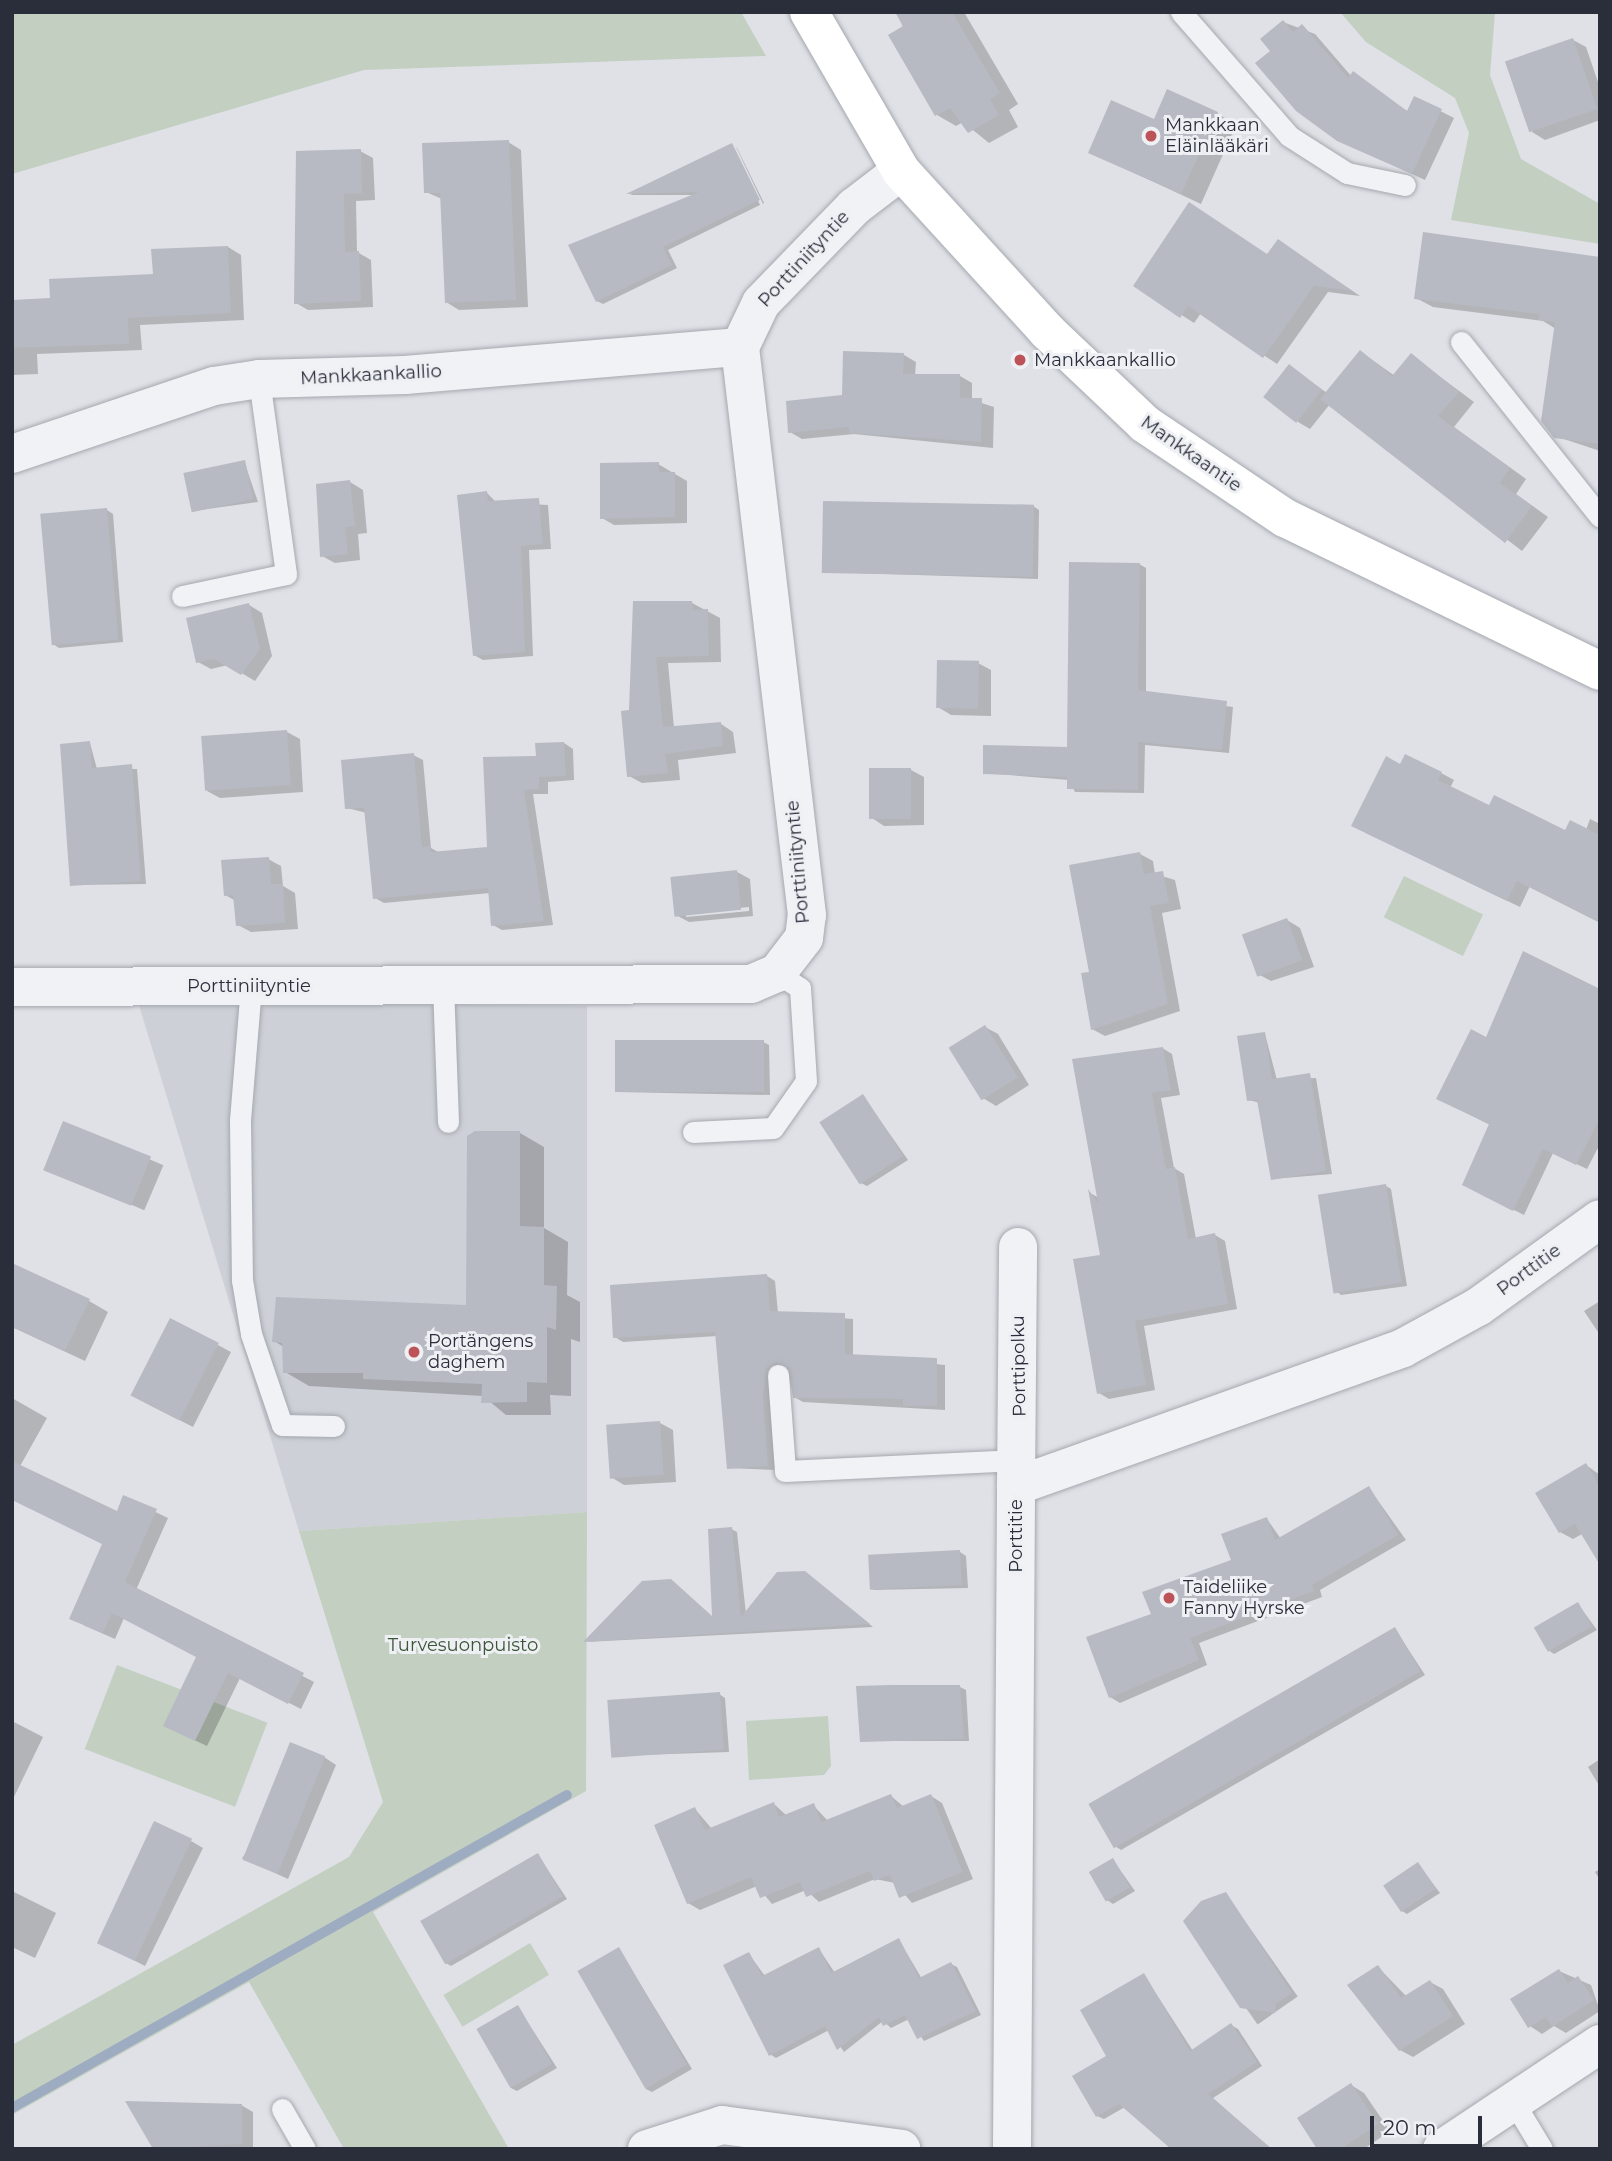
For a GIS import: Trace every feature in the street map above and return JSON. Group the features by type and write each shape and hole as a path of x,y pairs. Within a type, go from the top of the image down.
{"main road":[{"name":"Mankkaantie","path":"809,12 901,171 1047,331 1145,424 1285,518 1600,671"}],"street":[{"name":"Porttiniityntie","path":"12,987 751,984 777,972 804,938 807,915 740,347 761,303 854,207 901,171"},
{"name":"Mankkaankallio","path":"12,454 214,386 259,379 405,375 740,347"},
{"name":"Porttitie","path":"1012,2149 1017,1473 1403,1348 1478,1307 1600,1220"},
{"name":"Porttipolku","path":"1017,1473 1018,1247"},
{"path":"1442,2149 1600,2045"},
{"path":"647,2149 722,2125 901,2149"}],"lane":[{"path":"1181,12 1289,136 1347,173 1405,185"},
{"path":"1461,342 1600,517"},
{"path":"182,596 286,574 259,379"},
{"path":"693,1132 774,1128 806,1081 800,988 777,972"},
{"path":"443,985 448,1122"},
{"path":"251,986 240,1121 242,1280 251,1334 282,1425 334,1426"},
{"path":"778,1375 785,1471 1017,1473"},
{"path":"1513,2101 1542,2149"},
{"path":"282,2109 305,2149"}],"shaded area":[{"name":"Portängens daghem","path":"138,1002 587,1006 587,1512 299,1531"}],"green space":[{"path":"12,12 741,12 766,56 364,70 12,174"},
{"path":"1340,12 1495,12 1490,75 1521,159 1600,204 1600,244 1451,220 1469,133 1455,98 1366,42"},
{"path":"1404,876 1483,915 1463,956 1384,917"},
{"name":"Turvesuonpuisto","path":"587,1512 586,1791 373,1912 509,2149 344,2149 249,1982 12,2115 12,2045 349,1857 383,1802 299,1531"},
{"path":"117,1665 267,1723 235,1807 85,1749"},
{"path":"828,1716 831,1766 824,1775 749,1780 746,1721"},
{"path":"530,1943 549,1975 462,2027 443,1995"}],"building":[{"path":"895,12 952,12 1000,93 990,99 999,115 968,133 950,108 935,116 888,35 903,26"},
{"path":"1283,20 1293,32 1302,24 1348,78 1353,71 1407,111 1414,96 1442,109 1412,174 1337,141 1296,111 1255,63 1270,51 1260,39"},
{"path":"1573,38 1597,109 1529,132 1505,61"},
{"name":"Mankkaan Eläinlääkäri","path":"1167,89 1218,112 1181,194 1088,153 1111,100 1154,119"},
{"path":"509,140 516,300 445,303 440,193 424,193 422,143"},
{"path":"732,143 760,200 663,247 672,265 596,302 568,245 699,192 626,194"},
{"path":"361,149 362,193 344,194 345,252 359,251 361,301 294,304 296,151"},
{"path":"1189,202 1267,254 1278,239 1352,291 1314,286 1263,358 1188,306 1180,318 1133,286"},
{"path":"1423,232 1600,257 1600,444 1554,438 1541,421 1555,322 1538,320 1539,314 1414,299"},
{"path":"228,246 231,313 128,318 129,344 12,348 12,300 50,298 49,279 153,274 151,249"},
{"path":"1360,350 1392,376 1411,353 1459,392 1438,416 1510,468 1500,483 1532,506 1505,543 1320,399"},
{"path":"843,351 904,353 903,374 960,374 960,398 982,398 981,442 849,433 849,427 788,433 786,401 842,395"},
{"path":"1289,364 1322,390 1296,423 1263,397"},
{"path":"245,460 253,499 192,512 183,473"},
{"path":"659,462 659,472 675,472 675,517 600,519 600,463"},
{"path":"350,480 355,526 345,527 348,554 320,557 316,484"},
{"path":"487,491 488,501 539,498 543,544 521,546 525,652 473,656 457,495"},
{"path":"823,501 1034,505 1033,577 822,573"},
{"path":"107,508 119,639 52,645 40,514"},
{"path":"1069,562 1140,563 1138,690 1227,701 1222,750 1138,742 1138,790 1067,789 1067,777 983,774 983,745 1067,747"},
{"path":"633,601 692,601 693,610 708,609 709,656 656,657 663,727 721,722 723,746 665,754 668,773 627,777 621,711 629,710"},
{"path":"249,603 260,649 241,675 214,659 196,663 186,618"},
{"path":"937,660 979,661 978,709 936,708"},
{"path":"287,730 291,785 205,791 201,736"},
{"path":"90,741 92,768 132,764 141,881 70,886 60,744"},
{"path":"564,742 566,776 539,777 539,789 524,790 544,921 491,926 488,888 373,899 364,808 345,809 341,760 414,753 422,847 430,846 431,852 487,847 483,757 536,756 535,743"},
{"path":"1405,754 1442,772 1438,780 1489,805 1494,795 1565,830 1570,820 1600,835 1600,923 1517,881 1507,901 1351,826 1386,756 1400,764"},
{"path":"869,768 911,768 911,819 869,819"},
{"path":"1140,852 1144,874 1163,871 1169,903 1150,906 1168,1004 1091,1030 1081,973 1089,972 1069,865"},
{"path":"269,857 271,884 283,884 285,923 236,926 233,895 224,896 221,860"},
{"path":"737,870 741,910 675,917 670,877"},
{"path":"1287,918 1302,960 1257,977 1242,934"},
{"path":"1523,951 1600,989 1600,1118 1576,1165 1543,1149 1513,1211 1462,1185 1489,1124 1436,1099 1471,1029 1486,1037"},
{"path":"985,1025 1018,1078 981,1100 949,1048"},
{"path":"1265,1032 1272,1079 1310,1073 1326,1171 1271,1180 1257,1100 1247,1101 1237,1036"},
{"path":"615,1040 764,1040 764,1092 615,1092"},
{"path":"1163,1047 1171,1090 1152,1093 1166,1169 1175,1167 1188,1239 1215,1233 1228,1304 1135,1321 1146,1385 1097,1394 1073,1259 1100,1255 1088,1189 1098,1203 1072,1059"},
{"path":"863,1094 903,1156 860,1184 819,1122"},
{"path":"63,1121 151,1157 131,1206 43,1170"},
{"path":"475,1131 520,1131 520,1226 544,1227 544,1285 557,1286 556,1330 547,1327 547,1383 527,1382 527,1402 481,1403 482,1384 363,1379 363,1373 283,1373 282,1343 272,1342 276,1297 466,1305 467,1136"},
{"path":"1386,1184 1402,1283 1333,1294 1318,1195"},
{"path":"12,1263 90,1299 65,1351 12,1327"},
{"path":"767,1274 770,1311 845,1313 845,1354 937,1358 937,1406 903,1406 903,1399 793,1398 789,1368 776,1362 766,1370 763,1398 768,1466 727,1469 715,1332 613,1338 610,1285"},
{"path":"170,1318 219,1343 180,1420 131,1396"},
{"path":"660,1421 664,1475 610,1479 606,1425"},
{"path":"12,1461 117,1511 123,1495 157,1509 125,1582 304,1673 288,1704 228,1673 195,1741 163,1726 196,1657 112,1613 103,1633 69,1619 102,1544 12,1500"},
{"path":"1586,1463 1600,1487 1600,1565 1575,1524 1559,1533 1535,1493"},
{"path":"1369,1486 1398,1535 1312,1585 1314,1591 1190,1638 1199,1660 1109,1698 1086,1637 1151,1614 1142,1592 1231,1560 1221,1534 1267,1517 1275,1540"},
{"path":"732,1527 741,1617 777,1572 805,1571 870,1624 583,1642 642,1581 671,1579 712,1616 708,1529"},
{"path":"960,1550 962,1585 870,1590 868,1555"},
{"path":"1578,1602 1592,1626 1548,1652 1534,1628"},
{"path":"1395,1627 1420,1671 1114,1848 1088,1804"},
{"path":"960,1685 964,1739 860,1742 856,1686"},
{"path":"720,1692 724,1750 611,1758 607,1700"},
{"path":"290,1742 325,1756 278,1874 242,1860"},
{"path":"891,1794 897,1808 931,1794 963,1872 899,1898 890,1875 874,1881 870,1871 806,1897 800,1882 760,1898 751,1877 687,1904 654,1825 695,1807 705,1830 774,1802 779,1817 814,1803 821,1822"},
{"path":"154,1821 192,1839 135,1961 97,1943"},
{"path":"538,1853 563,1896 445,1964 420,1921"},
{"path":"1113,1858 1130,1887 1106,1901 1089,1872"},
{"path":"1418,1862 1436,1889 1401,1912 1383,1885"},
{"path":"1226,1892 1292,1993 1276,2004 1275,2013 1240,2008 1183,1921 1201,1901"},
{"path":"899,1938 919,1978 951,1962 976,2011 917,2039 905,2015 883,2026 879,2017 837,2050 825,2026 769,2056 723,1965 749,1952 762,1976 819,1947 831,1973"},
{"path":"619,1947 687,2065 645,2089 577,1971"},
{"path":"1378,1965 1401,1998 1430,1980 1453,2016 1399,2051 1347,1985"},
{"path":"1559,1969 1568,1983 1578,1976 1594,2000 1552,2027 1546,2017 1528,2028 1510,1999"},
{"path":"1144,1973 1190,2051 1231,2023 1257,2062 1208,2094 1272,2149 1171,2149 1119,2104 1096,2117 1072,2076 1106,2056 1080,2010"},
{"path":"518,2005 552,2064 510,2088 476,2029"},
{"path":"1351,2083 1378,2124 1341,2149 1317,2149 1297,2118"},
{"path":"125,2101 242,2104 242,2144 153,2149"}],"waterway":[{"path":"12,2108 567,1795"}],"place":[{"name":"Mankkaan Eläinlääkäri","path":"1151,136"},
{"name":"Mankkaankallio","path":"1020,360"},
{"name":"Portängens daghem","path":"414,1352"},
{"name":"Taideliike Fanny Hyrske","path":"1169,1598"}]}
